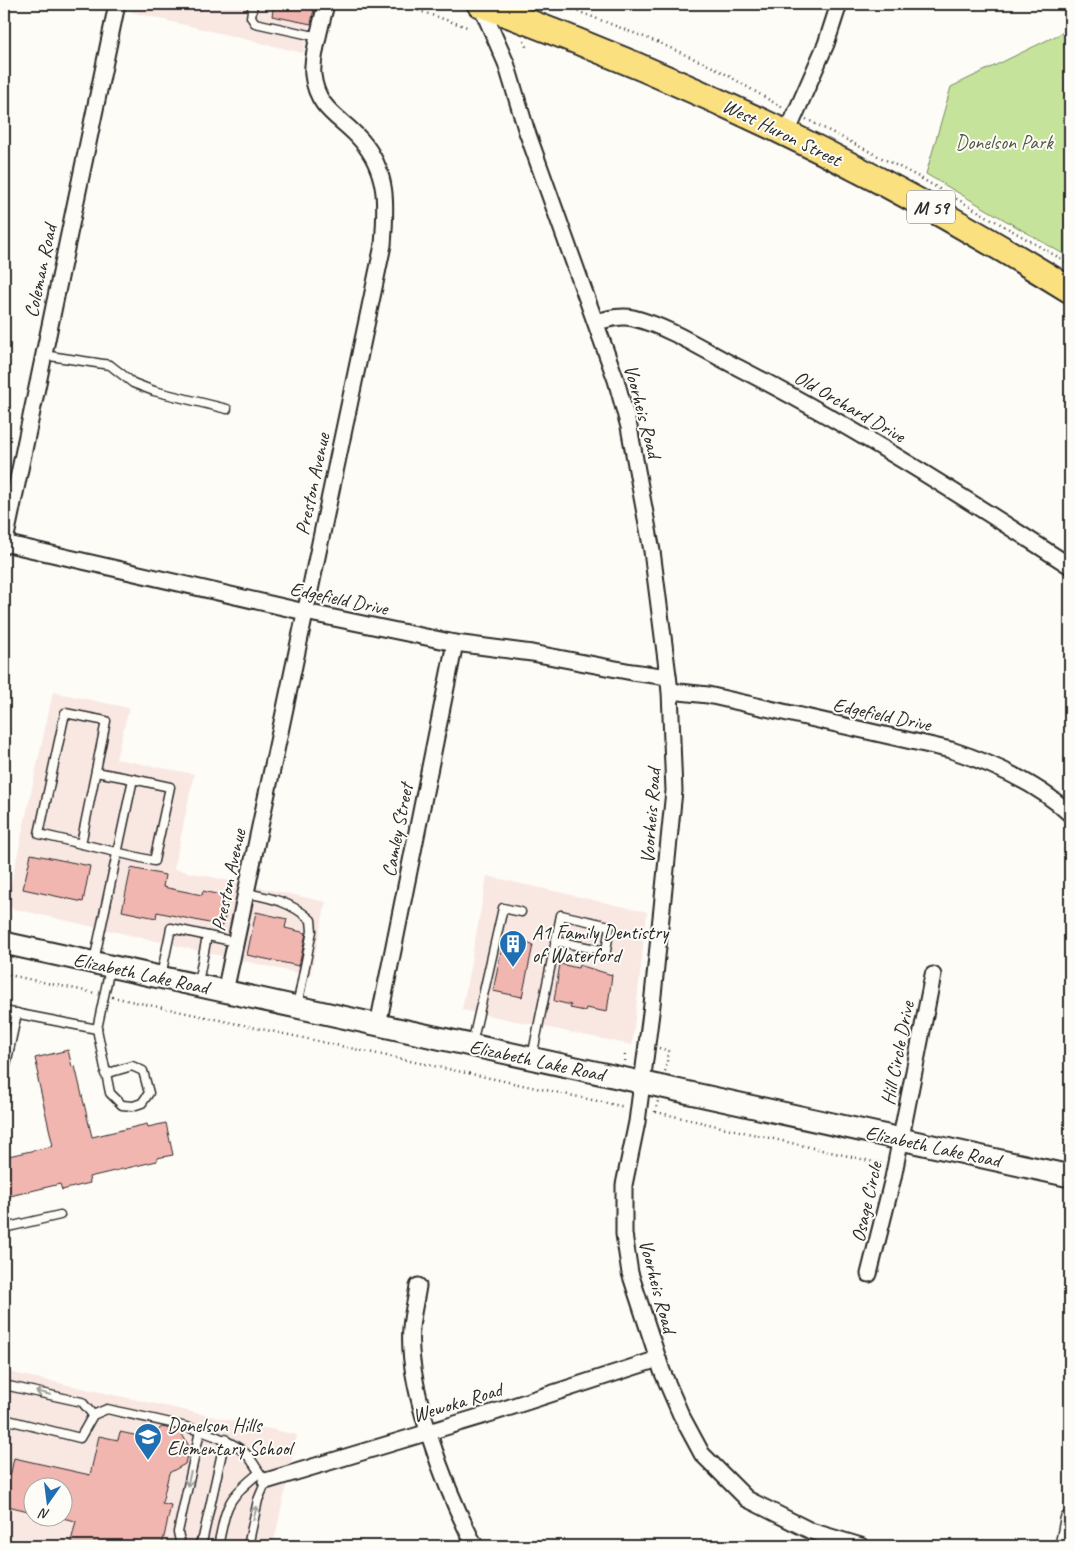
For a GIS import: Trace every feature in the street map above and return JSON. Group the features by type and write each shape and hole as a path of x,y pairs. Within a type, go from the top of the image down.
{"highway":[{"name":"West Huron Street","path":"480,4 623,59 744,112 956,221 1070,290"}],"main road":[{"name":"Elizabeth Lake Road","path":"4,943 1070,1176"}],"street":[{"name":"Coleman Road","path":"4,545 116,4"},
{"name":"Preston Avenue","path":"225,992 383,245 386,200 378,167 362,141 320,101 313,74 326,4"},
{"name":"Voorheis Road","path":"480,4 506,63 526,129 596,322 629,426 642,490 669,684 674,791 659,943 642,1083 624,1185 624,1234 630,1273 658,1359 681,1415 702,1454 747,1499 811,1531 861,1546"},
{"path":"787,133 816,69 839,4"},
{"name":"Old Orchard Drive","path":"596,322 619,317 632,318 663,330 765,381 904,460 1070,566"},
{"name":"Edgefield Drive","path":"4,545 305,612 455,643 551,656 632,672 708,695 951,750 982,760 1013,774 1039,790 1070,814"},
{"name":"Camley Street","path":"378,1025 455,643"},
{"name":"Hill Circle Drive","path":"901,1139 933,975"},
{"name":"Osage Circle","path":"870,1274 901,1139"},
{"path":"418,1286 411,1328 413,1374 446,1484 475,1546"},
{"name":"Wewoka Road","path":"262,1477 429,1432 658,1359"},
{"path":"1065,1546 1070,1520"}],"lane":[{"path":"253,4 251,17 255,23 319,37"},
{"path":"43,354 110,364 133,383 154,391 227,409"},
{"path":"81,844 106,720 64,712 39,834 117,853 154,861 170,787 96,772"},
{"path":"105,1074 132,1066 143,1071 149,1093 142,1103 133,1106 122,1105 110,1093 105,1074 96,1029 104,995 102,965 117,853 133,779"},
{"path":"246,893 281,900 297,908 311,920 312,930 297,1008"},
{"path":"471,1046 503,908 521,912"},
{"path":"532,1059 555,941 561,915 610,926 606,950 555,941"},
{"path":"161,978 171,928 236,942"},
{"path":"197,986 207,936"},
{"path":"4,1011 96,1029"},
{"path":"4,1074 17,1014"},
{"path":"4,1228 60,1215"},
{"path":"4,1385 82,1402 93,1415"},
{"path":"4,1419 80,1438 93,1415 107,1409 200,1431 225,1439 248,1456 262,1477 248,1546"},
{"path":"181,1546 178,1532 200,1431"},
{"path":"198,1546 203,1538 225,1439"},
{"path":"218,1546 227,1504 239,1488 262,1477"}],"path":[{"path":"399,4 467,28"},
{"path":"559,4 657,42 717,69 782,107"},
{"path":"810,121 925,180 1070,264"},
{"path":"4,974 626,1108"},
{"path":"656,1112 835,1154 896,1165"}],"shaded area":[{"path":"133,4 315,4 303,53 131,12"},
{"path":"53,692 129,708 116,759 194,774 174,869 326,902 310,976 6,907"},
{"path":"487,876 647,912 632,1045 462,1010"},
{"name":"Donelson Hills Elementary School","path":"4,1371 297,1435 273,1546 4,1546"}],"green space":[{"name":"Donelson Park","path":"1070,29 1070,258 926,174 951,87"}],"building":[{"path":"274,4 315,4 311,24 272,16"},
{"path":"31,854 90,866 83,902 23,889"},
{"path":"131,868 165,875 163,887 202,895 203,891 229,897 223,926 157,912 156,918 122,911"},
{"path":"256,912 287,919 285,928 306,933 299,966 247,955"},
{"name":"A1 Family Dentistry of Waterford","path":"504,938 533,945 522,997 493,991"},
{"path":"560,964 578,968 579,965 612,975 607,1012 586,1008 585,1011 570,1008 571,1005 554,1001"},
{"path":"68,1050 72,1067 75,1066 92,1137 147,1124 148,1127 166,1123 173,1155 157,1158 157,1161 89,1177 90,1183 62,1190 60,1184 6,1197 4,1157 53,1146 35,1058"},
{"path":"162,1427 180,1431 189,1446 185,1464 169,1473 162,1503 171,1505 162,1546 70,1546 76,1521 72,1520 72,1478 22,1478 22,1510 4,1505 14,1458 90,1475 99,1436 118,1440 120,1432 148,1438"}],"place":[{"name":"A1 Family Dentistry of Waterford","path":"513,968"},
{"name":"Donelson Hills Elementary School","path":"148,1461"}]}
